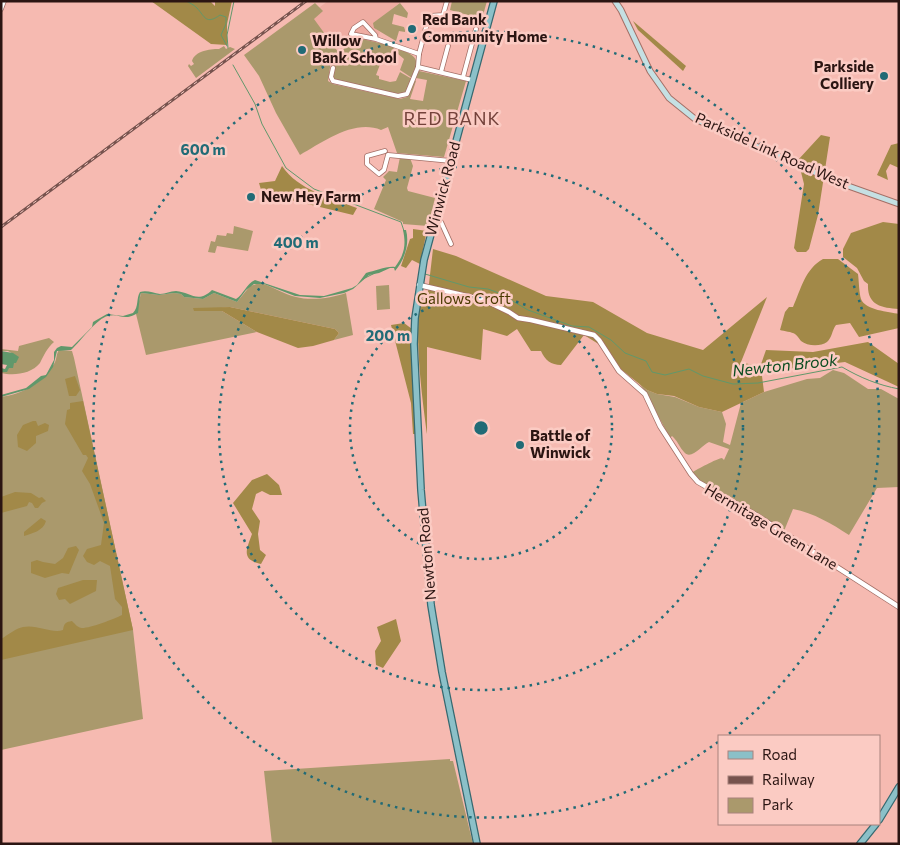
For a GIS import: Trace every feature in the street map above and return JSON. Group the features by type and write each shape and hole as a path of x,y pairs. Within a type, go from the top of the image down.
{"main road":[{"name":"Winwick Road","path":"424,260 494,1"},
{"name":"Parkside Link Road West","path":"615,1 650,71 669,98 695,119 837,182 899,204"},
{"name":"Newton Road","path":"424,260 415,318 414,359 431,605 442,672 477,844"},
{"path":"880,818 899,787"},
{"path":"860,844 875,825"}],"street":[{"path":"1,9 4,1"},
{"path":"333,68 332,77 334,81 398,96 407,94 418,67 419,54 430,16 443,15 447,1"},
{"path":"376,40 375,35 363,22 354,28 351,34 419,54"},
{"path":"462,77 476,30"},
{"path":"441,72 448,46"},
{"path":"418,67 472,80"},
{"path":"385,151 367,156 367,164 379,174 384,170 388,155 451,161"},
{"path":"435,217 441,222 451,244"},
{"name":"Hermitage Green Lane","path":"419,285 484,300 522,320 531,320 594,335 600,340 619,371 645,394 660,426 691,474 702,485 749,510 899,608"}],"shaded area":[{"name":"Willow Bank School","path":"328,1 402,1 374,23 374,28 380,32 376,44 354,41 338,51 342,56 281,101 265,48"},
{"path":"403,230 406,230 407,246 401,262 395,271 394,268 390,268 369,275 353,289 344,293 320,298 295,296 264,284 254,284 246,290 237,302 214,293 203,299 184,297 181,294 174,293 159,295 141,293 138,313 128,317 112,315 99,321 71,350 57,351 53,367 46,377 29,389 1,397 1,395 26,388 41,376 46,375 54,360 54,352 57,348 61,346 72,347 92,327 93,322 107,314 123,316 133,313 140,292 148,291 160,294 176,291 198,297 212,290 236,299 255,280 300,295 324,296 352,288 357,285 366,273 384,268 395,267 404,249"},
{"path":"1,351 13,353 19,357 16,363 14,363 13,368 9,368 7,372 1,372 1,368 5,369 7,365 1,364"}],"green space":[{"path":"151,1 210,1 215,6 215,1 232,1 227,24 227,45 211,44"},
{"path":"452,1 487,1 482,19 450,10"},
{"path":"315,3 323,11 314,19 338,52 331,61 328,81 333,84 400,99 407,97 414,80 416,81 410,99 423,101 427,80 416,78 419,71 466,81 444,157 397,153 388,127 381,130 371,127 360,127 350,130 329,138 300,155 276,113 259,76 244,55"},
{"path":"400,3 408,13 407,18 394,14 392,24 404,27 405,30 405,32 399,31 396,41 374,28 373,23"},
{"path":"633,21 686,66 683,71 638,30"},
{"path":"358,39 393,46 394,50 388,55 384,54 376,75 379,76 379,79 390,82 396,81 400,72 412,79 404,93 389,95 330,81 332,61 349,43 357,44"},
{"path":"224,46 226,49 230,47 235,49 196,78 188,66 189,64 191,66 194,64 192,61 196,55 203,51 219,49"},
{"path":"398,50 410,54 415,59 416,65 412,78 400,70 404,59 398,54"},
{"path":"821,135 830,137 818,215 809,249 806,252 797,252 794,248 804,184 798,160"},
{"path":"899,143 899,168 890,164 886,171 888,180 877,175 891,145"},
{"path":"400,157 410,158 413,166 407,188 408,191 435,198 428,226 403,224 403,222 374,209 386,180 383,177 389,171 397,172"},
{"path":"282,166 306,187 326,197 357,208 353,215 262,193 259,183 275,181"},
{"path":"883,222 899,224 899,309 886,308 876,304 870,297 868,284 864,281 857,268 843,257 843,249 851,233"},
{"path":"234,226 253,231 248,251 217,246 215,253 208,252 211,241 215,242 217,235 226,236 227,233 233,234"},
{"path":"413,229 427,231 420,264 412,260 406,268 401,266 410,239 413,238"},
{"name":"Gallows Croft","path":"433,249 456,256 546,296 593,302 647,333 703,350 767,297 741,362 760,367 766,350 813,352 868,342 899,364 899,387 845,362 787,369 761,368 764,392 722,412 699,407 674,396 657,394 647,390 613,363 605,348 584,335 561,365 549,361 541,351 531,351 517,329 507,336 483,329 481,360 427,347 427,434 418,335 422,300 428,292"},
{"path":"823,259 838,259 858,274 860,296 863,303 878,310 899,314 899,328 859,337 850,323 836,325 829,340 824,344 817,345 807,344 801,341 794,333 780,330 785,312 789,307 793,307 808,274"},
{"path":"260,283 291,296 308,299 346,293 353,335 334,340 339,333 335,329 230,307 194,311 222,311 257,332 146,355 136,314 141,293 159,295 174,293 181,294 184,297 203,299 214,293 237,302 250,286"},
{"path":"389,285 390,309 377,310 376,286"},
{"path":"230,307 335,329 339,333 334,340 298,348 257,332 222,311 194,311 193,308"},
{"path":"404,323 412,329 412,372 416,434 413,434 411,403 391,325"},
{"path":"49,338 54,342 40,363 32,370 22,373 1,373 14,362 15,355 8,351 1,351 1,349 18,351 19,346"},
{"path":"59,350 72,351 74,358 133,630 143,719 1,750 1,397 25,390 38,382 54,364"},
{"path":"833,370 844,373 868,389 881,389 899,399 899,487 877,488 849,535 815,516 793,509 784,531 739,503 709,488 691,473 719,459 722,458 724,460 729,449 709,442 693,454 687,454 672,436 670,438 639,383 647,390 657,394 675,397 699,407 722,412 726,424 723,442 730,445 741,403 764,392 807,379 820,378"},
{"path":"75,376 80,390 76,396 69,396 65,379"},
{"path":"83,401 133,630 1,660 1,639 20,628 28,626 59,631 63,630 66,623 72,621 79,627 86,628 122,615 122,607 115,599 110,566 100,561 94,565 87,562 83,556 87,549 101,545 104,523 90,484 82,471 88,458 86,455 83,455 65,424 70,403"},
{"path":"36,421 38,426 45,423 49,425 48,431 36,436 36,443 27,451 18,447 17,435 23,425"},
{"path":"267,474 279,485 282,495 270,495 262,491 256,494 252,509 260,521 258,534 260,550 266,555 261,564 250,560 248,556 247,549 252,534 233,503 252,480"},
{"path":"15,492 31,493 39,498 42,497 46,501 38,508 35,508 29,502 27,506 1,513 1,497"},
{"path":"41,518 46,521 43,527 24,536 24,532"},
{"path":"76,546 79,550 69,574 62,573 45,578 31,573 31,562 37,560 55,564 63,558 68,548"},
{"path":"83,580 97,580 96,591 70,604 65,599 59,600 56,594 58,588"},
{"path":"396,619 401,641 383,668 376,665 375,651 381,641 377,627"},
{"path":"450,759 450,761 453,761 473,844 272,844 264,771"}],"waterway":[{"path":"186,1 196,7 206,19 209,20 220,15 226,17 226,24 221,35 227,46"},
{"name":"Newton Brook","path":"228,48 227,35 234,1"},
{"name":"Newton Brook","path":"233,65 255,104 262,124 286,168 314,189 401,222 404,231"},
{"name":"Newton Brook","path":"363,279 375,273"},
{"name":"Newton Brook","path":"425,274 469,287 488,289 499,293 528,310 572,326 589,327 611,340 625,353 646,361 652,372 665,375 689,369 703,376 733,384 758,383 842,367 870,381 899,389"}],"railway":[{"path":"1,227 306,1"}],"place":[{"name":"Red Bank Community Home","path":"412,29"},
{"name":"Willow Bank School","path":"302,50"},
{"name":"Parkside Colliery","path":"884,76"},
{"name":"New Hey Farm","path":"251,197"},
{"name":"Battle of Winwick","path":"520,445"}],"district":[{"name":"RED BANK","path":"452,119"}]}
